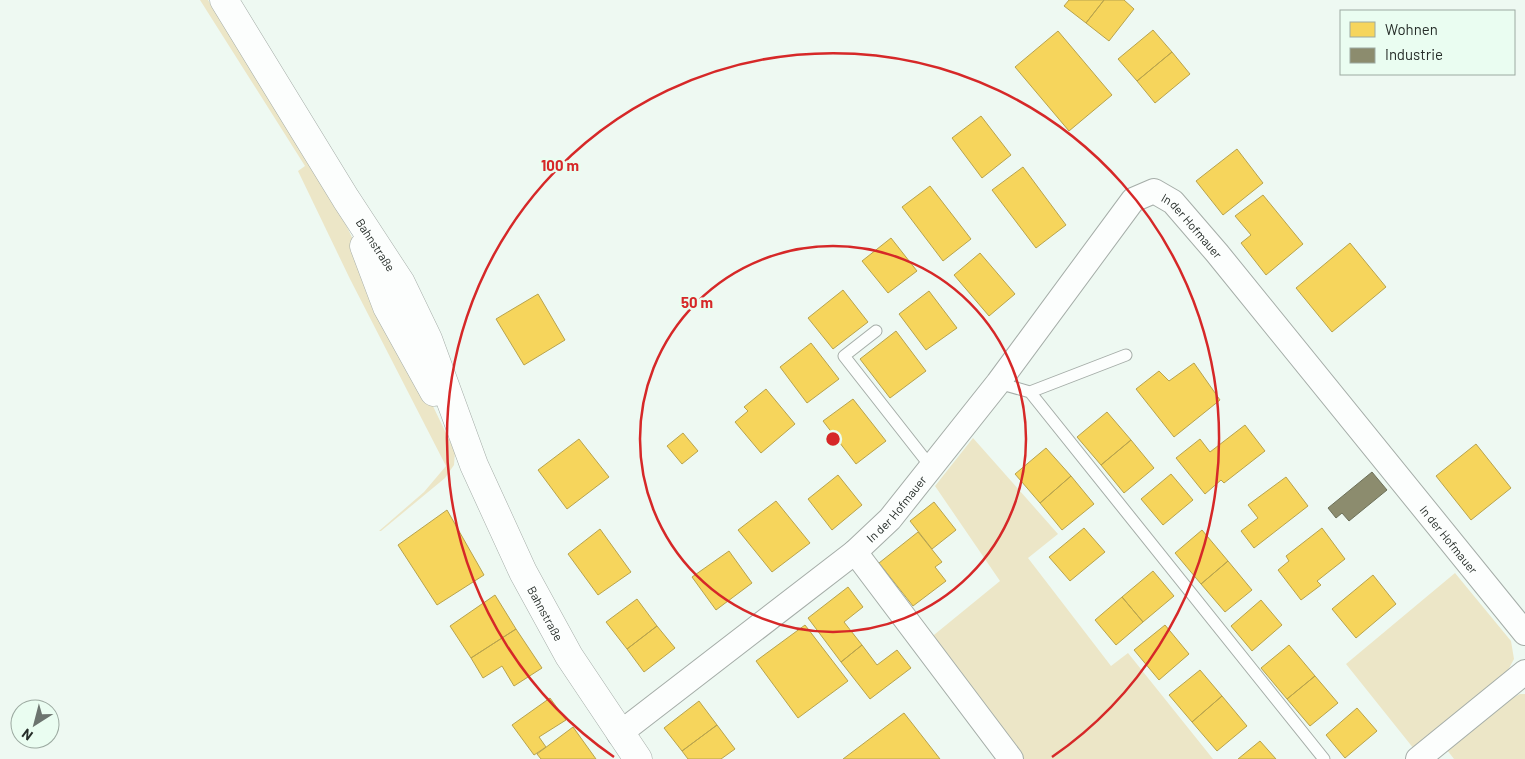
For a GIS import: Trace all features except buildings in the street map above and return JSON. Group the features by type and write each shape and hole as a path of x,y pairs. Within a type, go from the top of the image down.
{"main road":[{"name":"Bahnstraße","path":"224,0 346,199 387,307 402,338 472,458 498,520 545,615 619,734 638,759"}],"street":[{"name":"In der Hofmauer","path":"619,734 855,552 890,518 998,383 1133,200 1154,190 1173,202 1217,253 1525,633"},
{"name":"In der Hofmauer","path":"855,552 1011,759"},
{"path":"1418,759 1525,672"}],"lane":[{"path":"876,331 844,356 931,467"},
{"path":"1030,392 1126,355"},
{"path":"998,383 1030,392 1324,759"}],"shaded area":[{"path":"200,0 208,0 336,204 455,452 454,465 445,478 381,531 379,531 424,492 446,466 350,279 298,171 305,166"},
{"path":"973,438 1058,534 1028,558 1111,666 1128,653 1213,759 1023,759 929,639 1000,581 935,486"},
{"path":"1455,573 1511,641 1514,659 1507,672 1414,749 1346,664"},
{"path":"1520,694 1525,694 1525,759 1454,759 1447,750 1495,707"}]}
